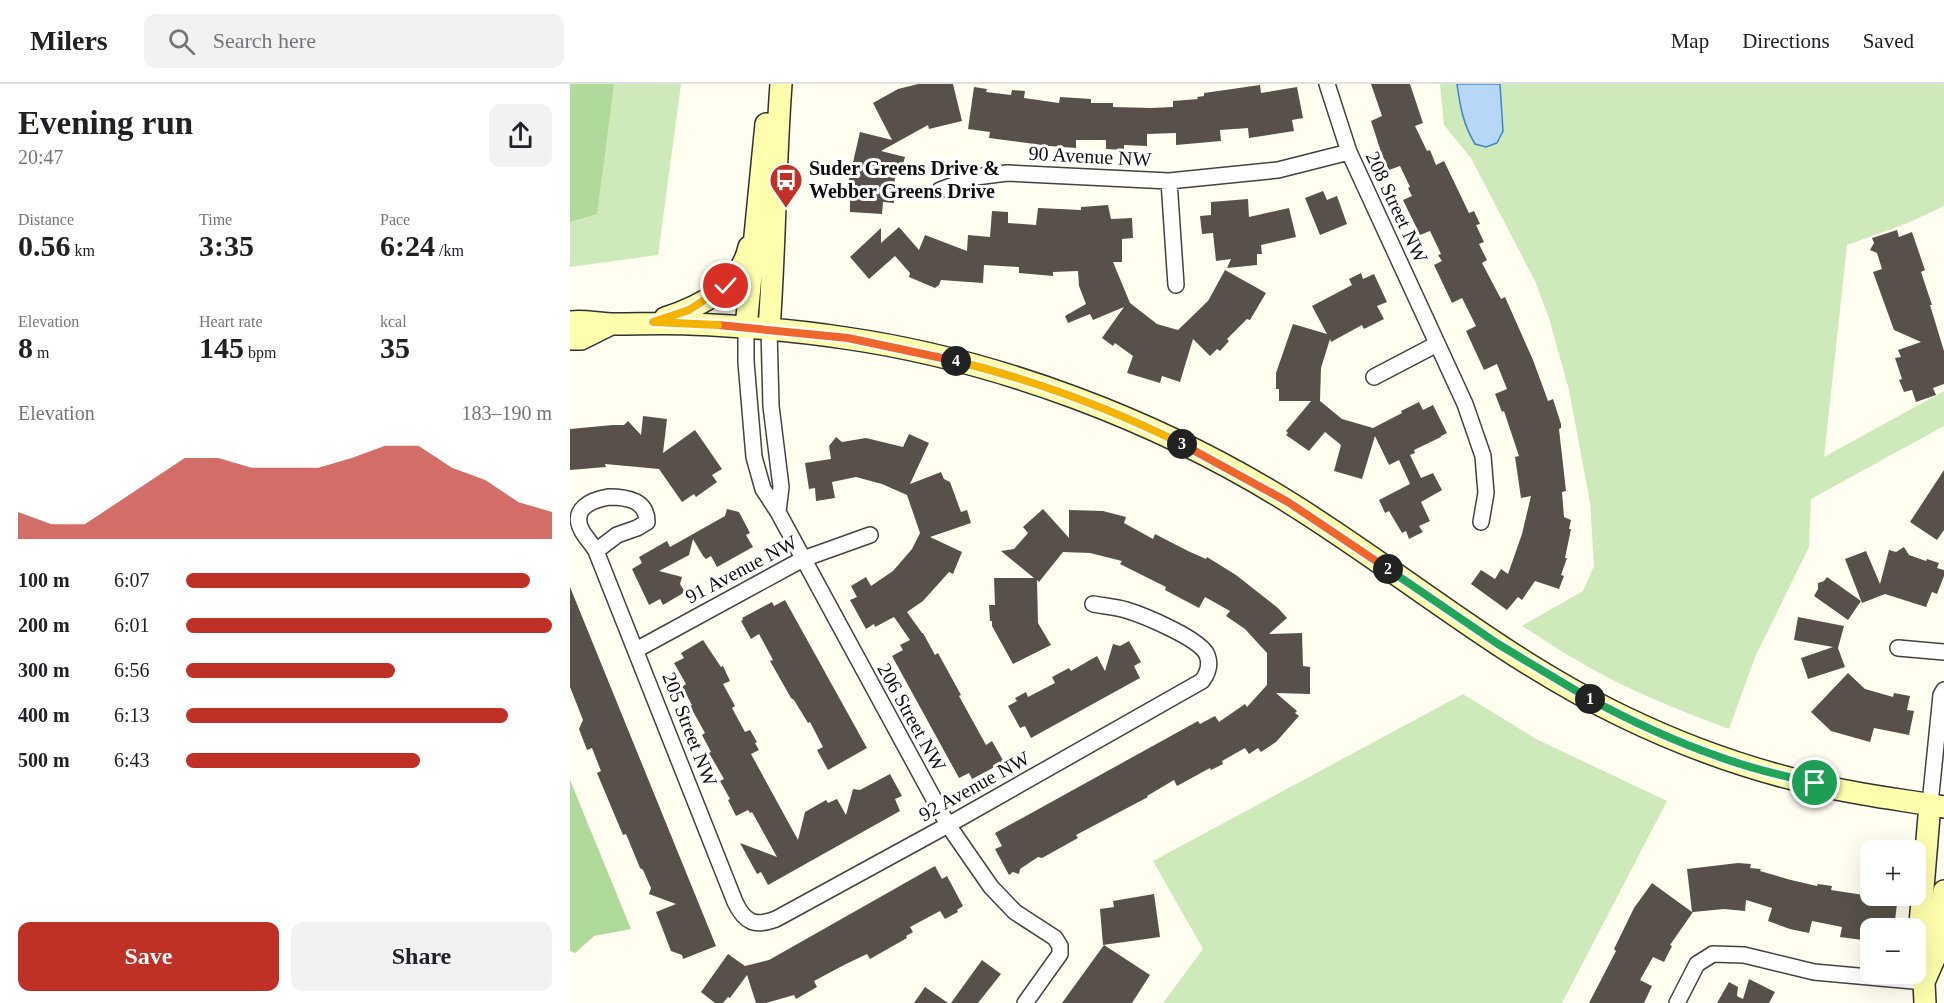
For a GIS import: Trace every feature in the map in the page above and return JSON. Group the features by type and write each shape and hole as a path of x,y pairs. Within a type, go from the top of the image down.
{"main road":[{"path":"746,327 770,84"},
{"path":"769,329 782,84"},
{"path":"653,322 689,310 726,286 747,256 757,202"},
{"path":"570,322 611,324 653,322 746,327 848,338 966,363 1069,396 1143,425 1288,502 1521,659 1624,717 1716,756 1771,773 1860,794 1937,805 1918,948 1924,993"},
{"path":"570,339 581,339 611,324"},
{"path":"1924,993 1938,950 1944,891"}],"street":[{"name":"208 Street NW","path":"1327,84 1349,152 1465,404 1483,456 1486,493 1481,522"},
{"name":"90 Avenue NW","path":"940,190 976,177 1007,173 1169,181 1278,170 1349,152"},
{"name":"90 Avenue NW","path":"1169,181 1176,285"},
{"name":"206 Street NW","path":"746,327 746,362 754,457 763,489 778,512 948,825 991,887 1015,912 1055,938 1060,946 1060,954 1025,1003"},
{"path":"769,329 771,406 781,487 778,512"},
{"path":"1374,377 1437,344"},
{"name":"205 Street NW","path":"596,551 617,536 647,522 644,506 621,497 609,497 587,503 580,509 580,528 596,551 735,902 739,911 748,920"},
{"name":"91 Avenue NW","path":"636,650 802,559 870,535"},
{"name":"92 Avenue NW","path":"748,920 762,923 776,919 948,825 1202,681 1207,674 1208,656 1204,648 1155,620 1124,609 1093,604"},
{"path":"1898,648 1944,652"},
{"path":"1937,805 1941,695 1944,690"},
{"path":"1677,1003 1697,964 1713,954 1744,955 1814,972 1924,993"}],"green space":[{"path":"570,84 681,84 658,255 570,267"},
{"path":"570,84 614,84 597,214 570,222"},
{"path":"1440,84 1944,84 1944,206 1908,223 1847,245 1824,457 1944,391 1944,426 1811,499 1809,547 1755,657 1729,729 1669,706 1611,679 1522,626 1583,591 1594,566 1590,502 1569,390 1549,318 1535,281 1471,158 1444,125"},
{"path":"1463,694 1536,739 1667,801 1562,1003 1163,1003 1203,949 1153,861"},
{"path":"570,780 631,929 594,936 575,953 570,951"}],"water":[{"path":"1457,84 1500,84 1503,131 1497,143 1486,147 1475,144 1463,115"}],"building":[{"path":"918,84 953,84 962,121 929,129 928,125 881,151 905,157 900,174 895,173 894,203 883,202 882,214 850,212 848,184 860,132 892,140 873,103 898,89"},
{"path":"1371,84 1410,84 1423,123 1415,126 1427,151 1430,150 1436,165 1444,161 1469,213 1474,211 1480,224 1476,225 1484,242 1479,244 1487,260 1482,263 1501,299 1505,297 1533,360 1548,401 1553,399 1561,424 1559,429 1566,491 1562,492 1564,517 1571,520 1565,558 1567,558 1561,575 1564,576 1559,589 1535,581 1522,600 1518,597 1507,610 1471,584 1481,570 1495,579 1501,569 1508,574 1522,534 1531,496 1521,498 1515,457 1519,456 1504,411 1502,412 1495,394 1507,389 1497,364 1484,370 1466,331 1476,326 1462,298 1452,303 1434,265 1442,261 1438,255 1441,254 1430,231 1420,235 1403,200 1412,196 1400,166 1389,170 1371,121 1382,116"},
{"path":"1260,85 1261,93 1297,87 1303,118 1292,120 1294,131 1249,138 1248,128 1220,130 1221,141 1176,145 1176,133 1147,134 1147,146 1124,145 1124,150 1106,149 1106,140 1076,140 1076,148 1049,146 989,138 990,132 968,129 974,87 987,89 986,92 1011,95 1012,90 1025,91 1024,98 1059,103 1060,97 1091,99 1091,103 1113,103 1113,107 1151,108 1173,107 1173,101 1198,99 1197,97 1204,96 1204,93"},
{"path":"1323,191 1327,200 1337,196 1347,224 1320,235 1305,198"},
{"path":"1248,199 1249,217 1289,208 1296,237 1261,245 1262,254 1257,254 1257,265 1227,268 1231,259 1216,261 1213,233 1202,234 1200,216 1211,215 1211,202"},
{"path":"1108,205 1111,219 1132,218 1133,238 1122,239 1122,262 1113,262 1130,303 1157,324 1178,330 1208,301 1225,270 1266,293 1250,320 1247,319 1227,339 1229,341 1220,351 1217,349 1210,356 1193,339 1180,382 1162,376 1160,383 1127,373 1133,356 1115,343 1113,346 1102,338 1124,307 1093,320 1090,314 1068,323 1065,316 1086,304 1079,286 1078,271 1053,272 1053,276 1019,273 1019,267 984,265 983,283 941,280 935,288 909,277 910,273 895,256 869,279 850,257 881,228 881,243 899,227 919,250 925,235 967,251 968,235 990,237 992,211 1008,212 1008,223 1036,225 1038,208 1081,210 1081,207"},
{"path":"1897,230 1899,237 1912,232 1925,270 1921,272 1944,351 1944,384 1933,388 1936,395 1916,402 1912,390 1904,392 1895,358 1901,357 1898,350 1921,342 1894,330 1873,272 1882,269 1877,253 1870,250 1874,243 1872,238"},
{"path":"1361,273 1363,279 1374,274 1387,302 1377,306 1384,319 1364,329 1362,325 1331,342 1330,339 1321,368 1320,401 1342,419 1373,428 1419,402 1423,410 1433,405 1447,433 1414,450 1415,453 1410,455 1421,478 1433,473 1442,490 1421,502 1430,521 1419,526 1423,532 1409,539 1406,531 1402,533 1389,511 1385,513 1379,500 1410,484 1399,460 1389,465 1375,436 1362,479 1334,471 1341,445 1325,432 1309,451 1286,435 1288,433 1286,431 1311,401 1279,401 1279,389 1276,389 1276,373 1293,324 1327,334 1312,306 1352,285 1349,279"},
{"path":"643,416 667,419 663,453 695,430 722,469 712,475 717,482 696,497 694,494 682,502 659,469 605,464 606,467 570,470 570,429 624,425 628,421 641,435"},
{"path":"909,434 929,443 910,484 941,472 944,479 950,482 961,512 967,510 971,523 930,537 962,552 953,574 949,572 923,601 907,612 923,633 935,655 938,653 986,745 992,741 1004,762 972,779 969,773 959,778 892,656 903,650 900,645 910,640 894,617 866,629 850,600 857,597 851,586 866,577 871,586 893,571 912,549 920,533 907,495 882,484 856,477 832,482 835,498 816,501 815,488 809,489 805,463 831,459 829,446 836,437 842,442 866,438 903,447"},
{"path":"1944,470 1944,530 1937,540 1910,522"},
{"path":"727,509 739,512 750,533 746,535 753,547 717,567 711,556 706,559 703,556 693,539 689,555 659,571 682,577 680,584 685,592 663,605 660,599 649,605 632,569 642,563 639,557 667,541 670,547 725,516"},
{"path":"1043,509 1069,538 1069,510 1103,511 1126,517 1124,523 1153,539 1155,534 1206,559 1207,557 1236,575 1278,608 1287,618 1269,634 1302,633 1303,666 1310,667 1310,694 1276,693 1297,711 1295,713 1299,716 1276,742 1261,752 1258,748 1249,754 1245,748 1222,761 1223,764 1211,770 1210,768 1177,786 1174,780 1148,797 1076,835 1078,838 1042,858 1038,857 1020,869 1019,874 1013,872 1009,875 995,849 1002,846 995,833 1198,721 1200,724 1215,716 1219,722 1245,704 1247,707 1267,685 1267,653 1245,629 1226,616 1230,611 1205,597 1199,608 1165,590 1166,587 1120,564 1122,561 1090,553 1063,552 1039,582 1037,580 1038,623 1051,645 1013,664 990,621 989,605 995,605 994,578 1034,578 1001,551 1014,549 1028,533 1023,527"},
{"path":"1904,547 1909,555 1939,563 1937,568 1944,570 1937,594 1932,592 1926,607 1885,594 1862,603 1845,559 1866,551 1880,584 1889,550 1896,552"},
{"path":"1827,577 1861,601 1848,620 1814,596 1818,583"},
{"path":"570,587 716,946 683,959 682,955 671,951 656,912 676,904 649,894 651,888 626,834 623,835 597,773 601,771 592,748 587,750 579,729 583,720 570,687"},
{"path":"785,600 867,748 828,770 817,750 823,747 810,722 808,723 791,698 770,661 773,660 759,634 751,639 741,621 742,618 772,602 774,606"},
{"path":"1798,617 1844,626 1838,648 1845,667 1808,679 1801,658 1833,647 1794,640"},
{"path":"703,640 721,667 723,666 730,681 723,684 735,706 732,708 745,732 750,730 757,742 755,743 759,750 751,754 798,840 805,812 826,800 828,803 837,799 846,815 853,789 860,790 890,774 902,796 895,799 900,811 768,885 761,872 757,874 740,843 777,857 752,812 748,810 736,816 720,781 724,779 702,735 705,733 682,687 686,684 674,663 684,658 681,653"},
{"path":"1129,641 1141,662 1134,666 1140,678 1031,738 1025,726 1020,728 1008,706 1017,701 1015,698 1026,692 1028,697 1055,683 1052,677 1069,668 1071,671 1097,656 1105,671 1113,644 1120,646"},
{"path":"1848,673 1865,689 1893,697 1894,693 1910,696 1907,710 1914,711 1909,735 1874,728 1870,742 1831,731 1811,712"},
{"path":"1738,863 1751,864 1750,868 1761,869 1760,871 1791,880 1817,886 1818,884 1832,886 1831,890 1860,894 1860,906 1897,906 1895,918 1860,918 1860,940 1840,937 1842,927 1812,921 1809,933 1790,929 1768,921 1772,908 1746,900 1745,911 1724,909 1693,912 1670,945 1672,946 1664,962 1653,957 1640,980 1652,986 1644,1003 1589,1003 1616,951 1614,949 1634,908 1652,883 1692,912 1687,869"},
{"path":"935,866 942,879 947,876 963,906 957,910 958,912 945,919 940,911 910,927 913,932 906,936 907,938 870,959 867,954 814,981 817,987 796,999 794,995 766,1003 756,1003 747,975 730,998 728,997 723,1003 715,1003 701,992 728,954 745,966 769,960"},
{"path":"1154,894 1160,937 1103,945 1100,909 1114,907 1113,901"},
{"path":"1104,945 1150,975 1132,1003 1062,1003"},
{"path":"982,960 1001,974 978,1003 951,1003"},
{"path":"1749,979 1775,992 1769,1003 1717,1003 1729,982 1738,987 1737,996 1743,999"},
{"path":"925,987 948,1003 914,1003"}],"place":[{"name":"Suder Greens Drive & Webber Greens Drive","path":"786,209"}],"route":[{"path":"726,286 689,310 653,322 801,332 887,345 966,363 1079,399 1168,437 1268,490 1346,540 1498,644 1595,702 1624,717 1716,756 1771,773 1815,783"}]}
